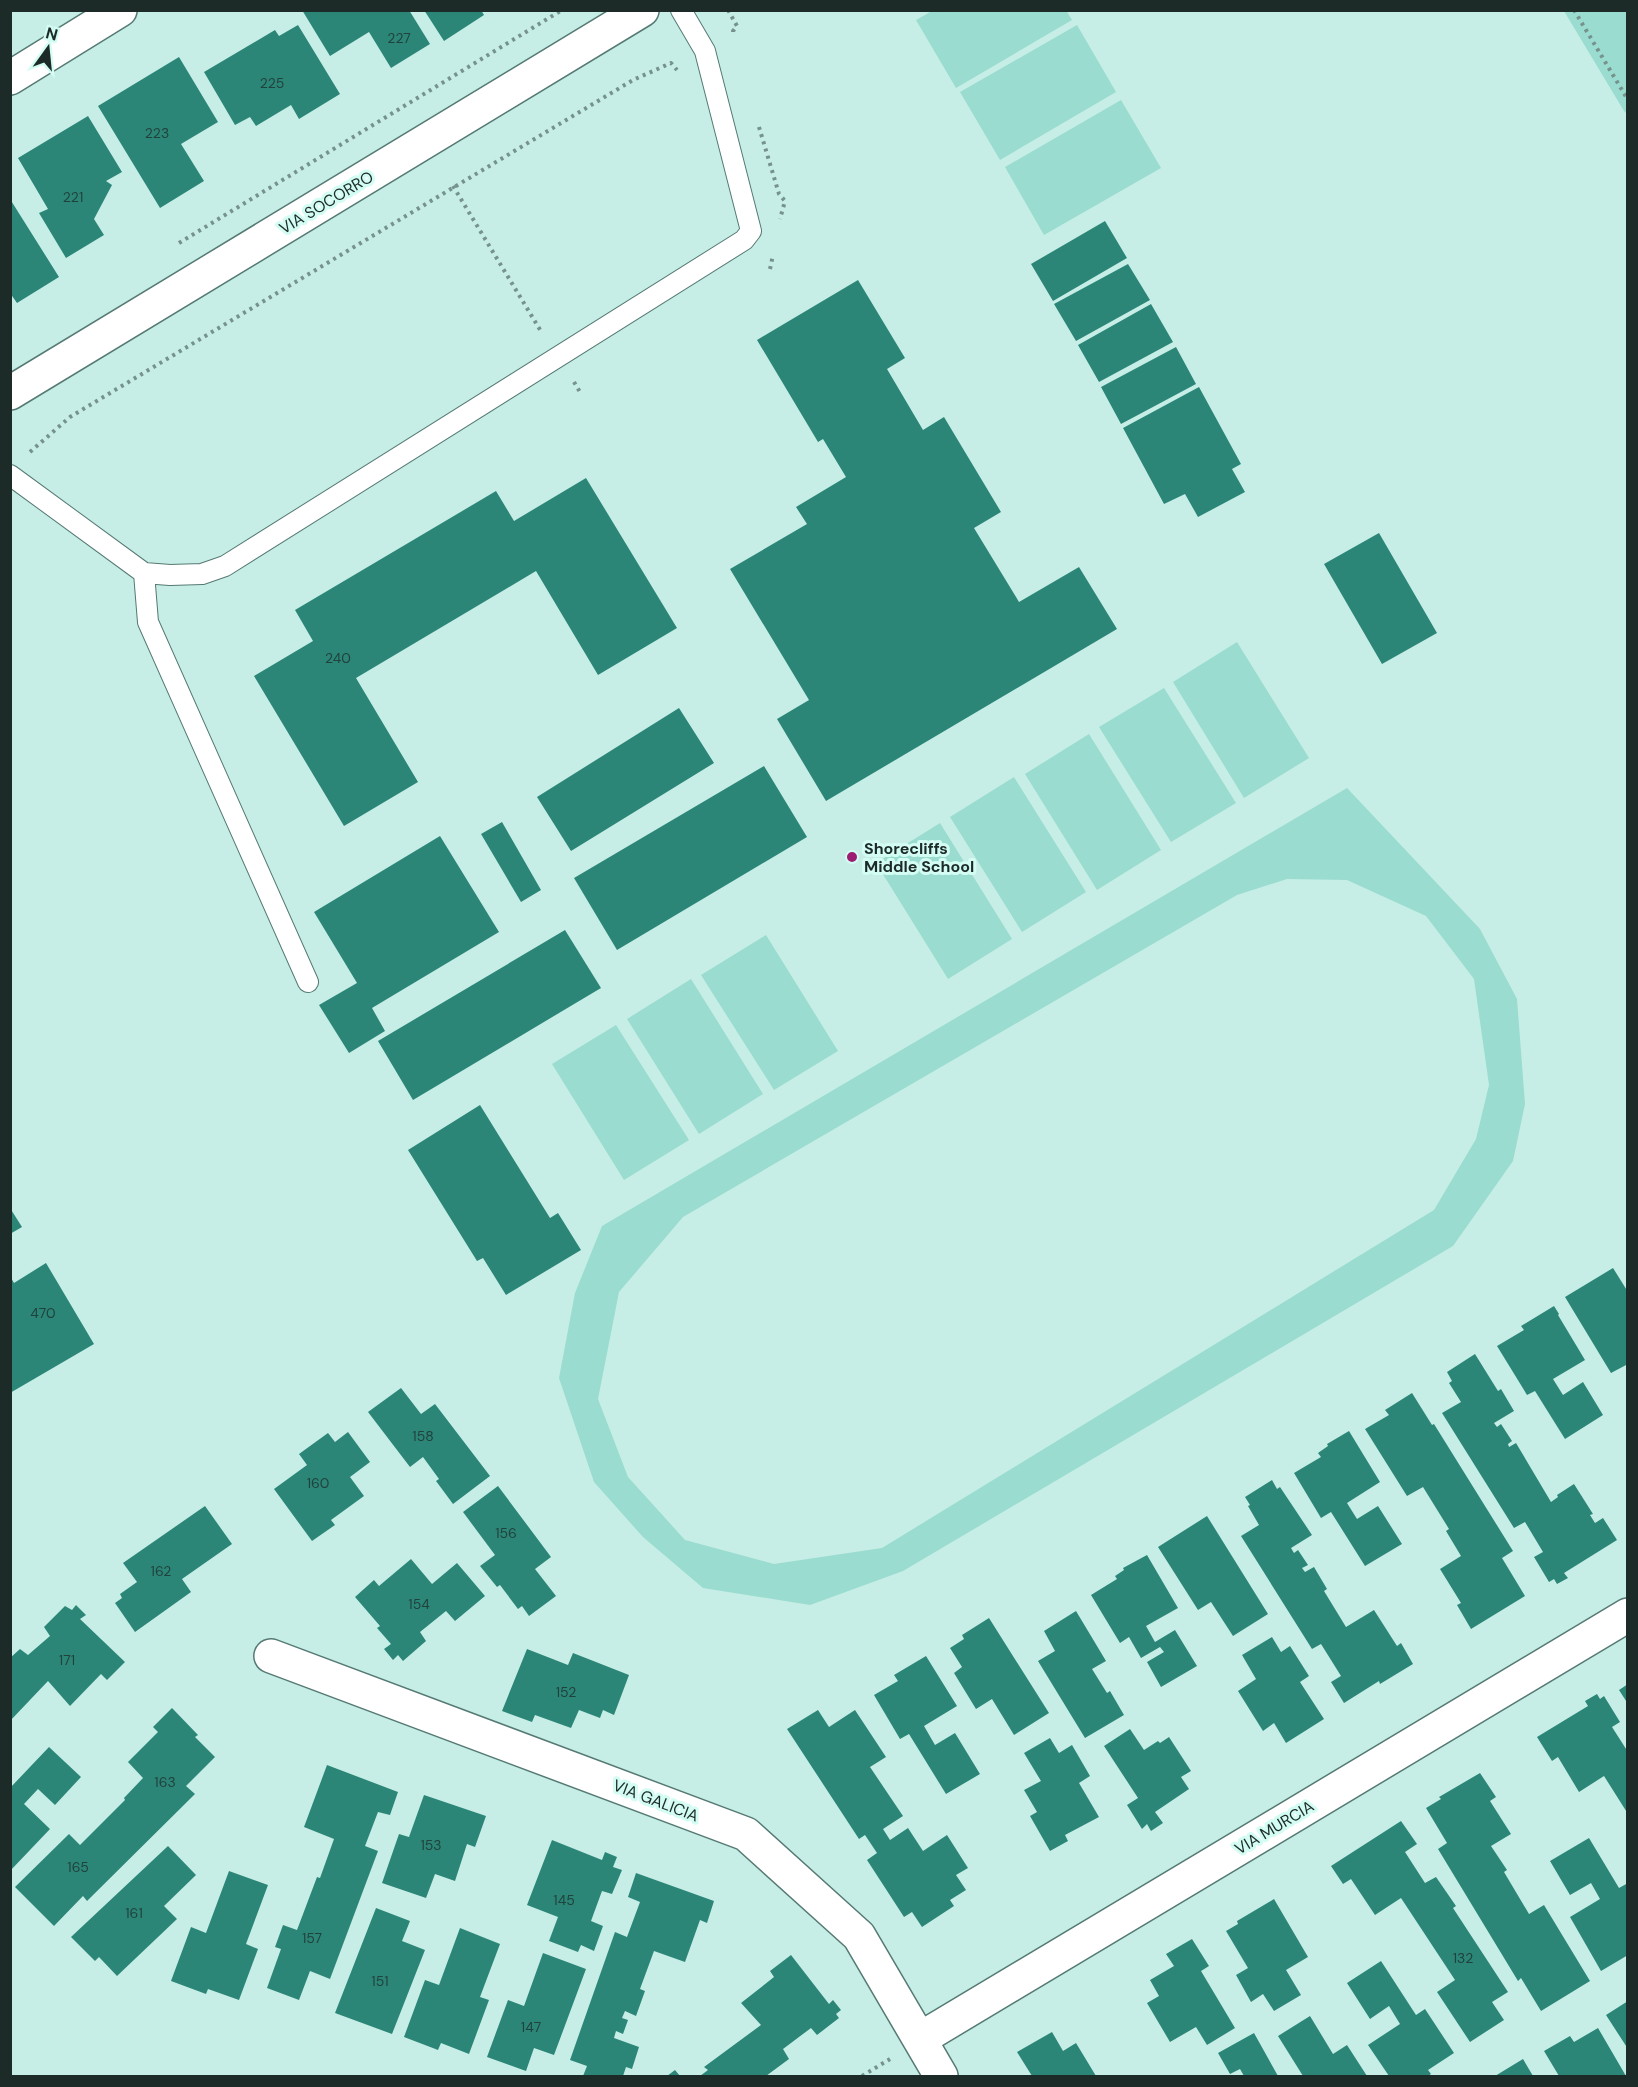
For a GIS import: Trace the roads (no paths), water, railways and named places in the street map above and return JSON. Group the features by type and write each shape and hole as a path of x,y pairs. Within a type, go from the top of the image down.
{"street":[{"path":"10,78 120,10"},
{"name":"VIA SOCORRO","path":"10,393 642,10"},
{"name":"VIA MURCIA","path":"920,2039 1628,1615"},
{"name":"VIA GALICIA","path":"272,1656 746,1834 860,1936 941,2076"}],"lane":[{"path":"10,475 144,573 202,574 225,566 744,240 752,231 707,58 681,10"},
{"path":"144,573 148,622 308,982"}],"place":[{"name":"Shorecliffs Middle School","path":"852,857"}]}
